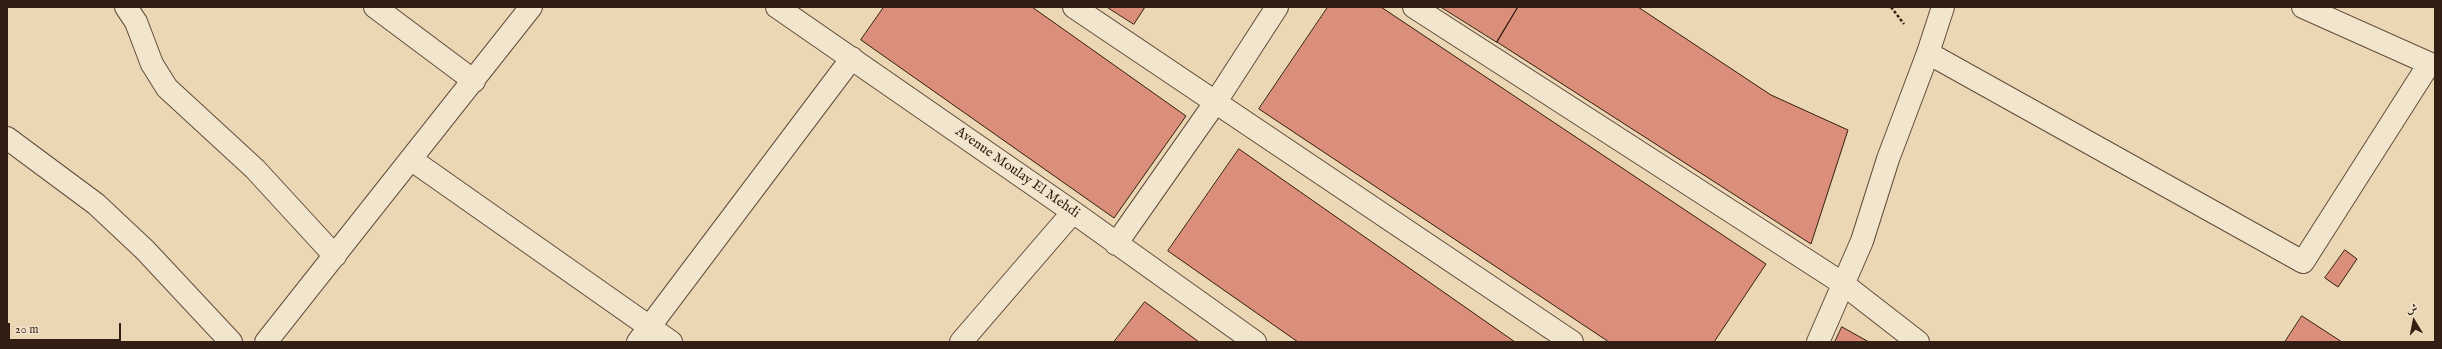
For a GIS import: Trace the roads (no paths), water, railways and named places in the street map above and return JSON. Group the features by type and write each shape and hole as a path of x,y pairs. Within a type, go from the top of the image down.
{"street":[{"path":"126,7 136,22 152,64 167,88 255,169 335,256"},
{"path":"375,7 474,81"},
{"path":"266,342 412,160 531,7"},
{"name":"Avenue Moulay El Mehdi","path":"777,7 1073,212 1255,342"},
{"path":"1074,7 1572,342"},
{"path":"1116,244 1215,103 1277,7"},
{"path":"1414,7 1842,283 1918,342"},
{"path":"1818,342 1842,283 1862,241 1888,159 1928,53 1943,7"},
{"path":"1928,53 2302,262 2432,65 2336,14 2303,7"},
{"path":"644,335 852,58"},
{"path":"7,138 96,204 145,250 231,342"},
{"path":"412,160 644,335 671,342"},
{"path":"961,342 1073,212"}]}
